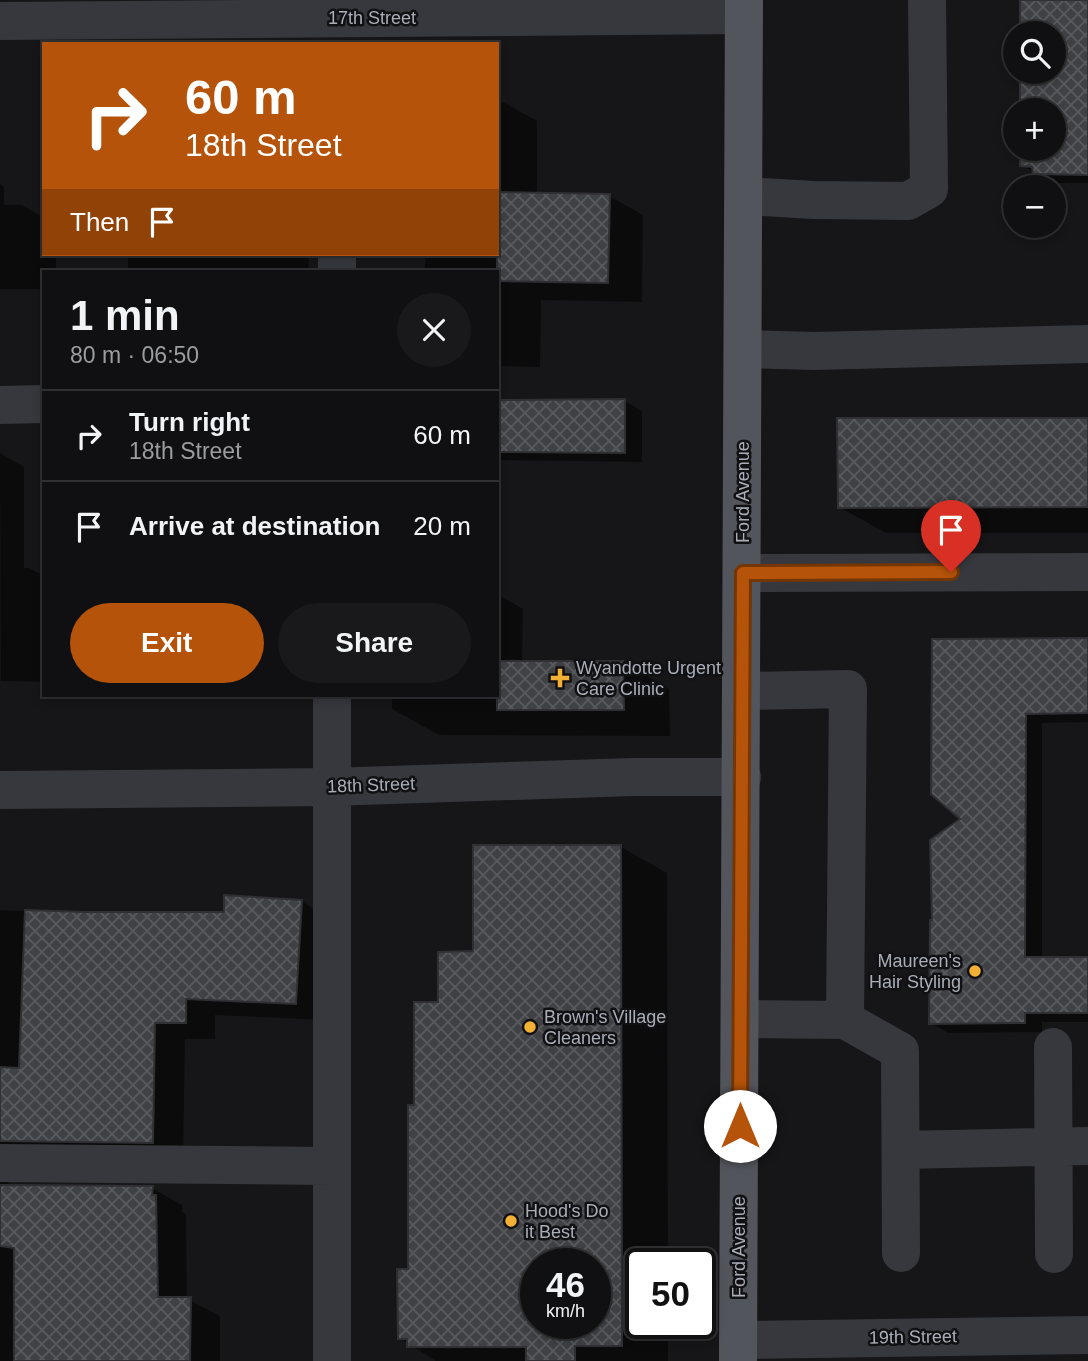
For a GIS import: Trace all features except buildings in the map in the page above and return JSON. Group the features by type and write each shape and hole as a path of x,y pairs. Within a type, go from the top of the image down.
{"main road":[{"name":"Ford Avenue","path":"738,1351 744,8"}],"street":[{"path":"744,196 908,201 929,189 927,0"},
{"name":"17th Street","path":"0,21 341,21 744,8"},
{"path":"743,349 814,351 1088,344"},
{"path":"0,405 42,404"},
{"path":"743,573 1088,572"},
{"path":"743,691 848,689 845,1020"},
{"path":"332,697 332,1361"},
{"name":"18th Street","path":"0,790 330,787 633,777 742,777"},
{"path":"741,1019 845,1020 900,1051 901,1253"},
{"path":"1053,1047 1072,1146 1054,1254"},
{"path":"901,1150 1072,1146"},
{"path":"0,1163 331,1166"},
{"name":"19th Street","path":"738,1351 1088,1335"}],"place":[{"name":"Wyandotte Urgent Care Clinic","path":"560,678"},
{"name":"Maureen's Hair Styling","path":"975,971"},
{"name":"Brown's Village Cleaners","path":"530,1027"},
{"name":"Hood's Do it Best","path":"511,1221"}],"route":[{"path":"740,1126 743,573 951,572"}]}
